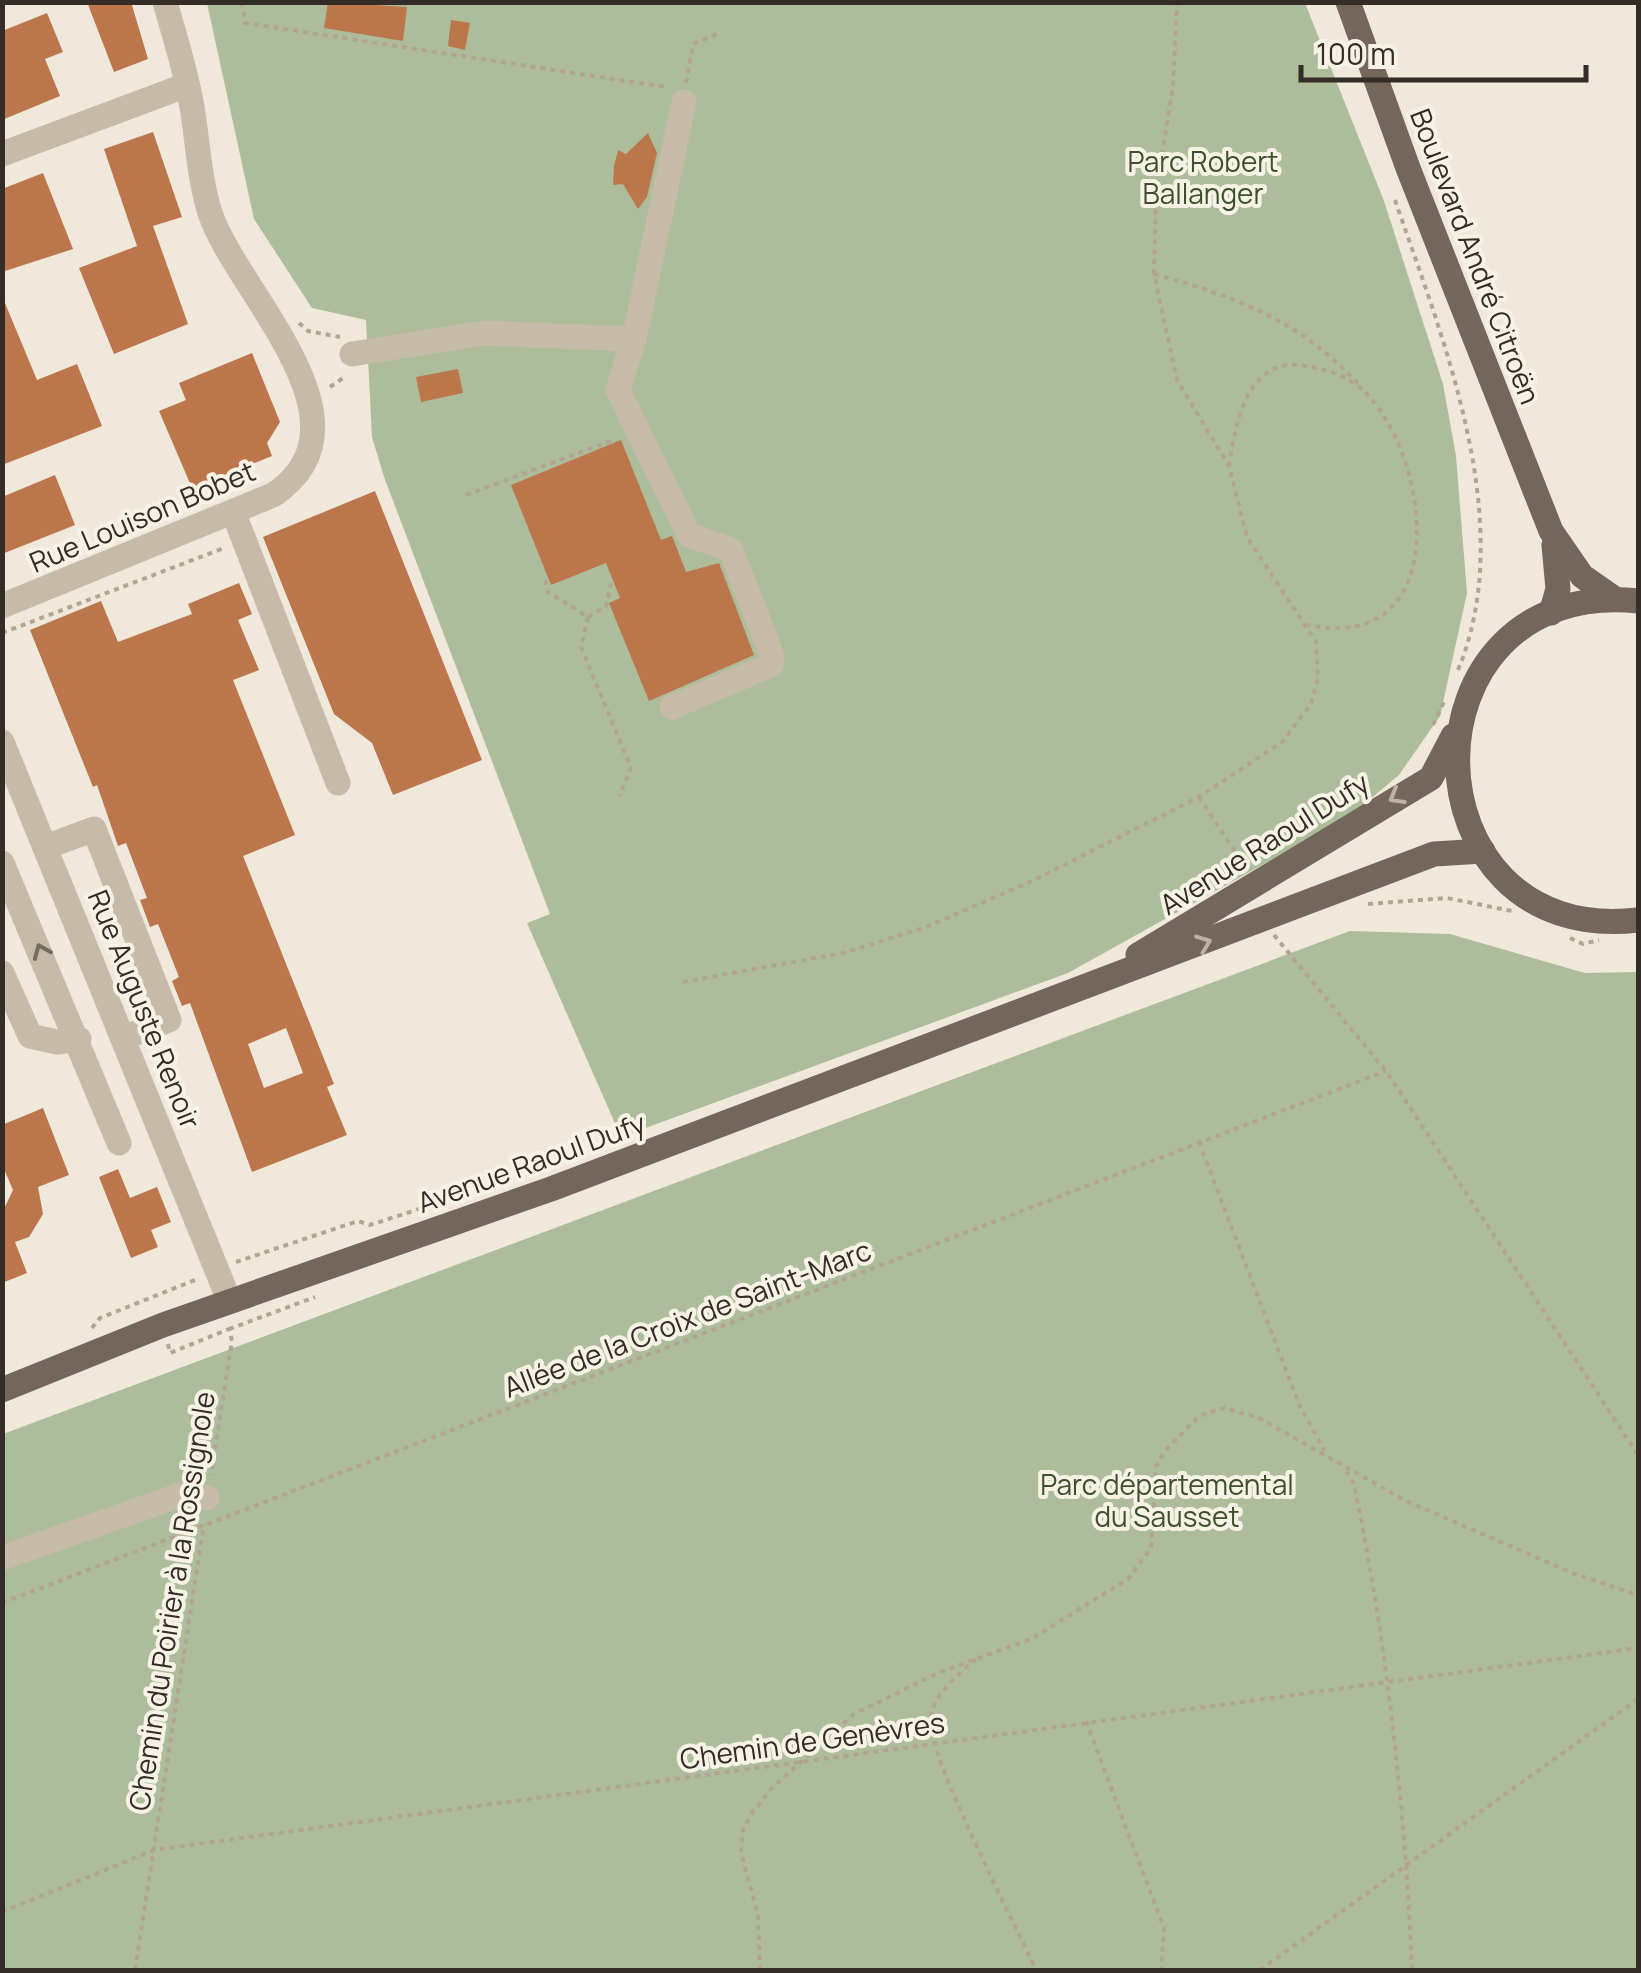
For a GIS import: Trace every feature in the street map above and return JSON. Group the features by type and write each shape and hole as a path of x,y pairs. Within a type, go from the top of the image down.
{"main road":[{"name":"Boulevard André Citroën","path":"1348,2 1408,168 1551,530 1558,565 1551,613"},
{"name":"Boulevard André Citroën","path":"1551,530 1582,576 1627,600"},
{"name":"Avenue Raoul Dufy","path":"1080,990 1431,778 1458,728 1467,698 1491,659 1524,628 1582,602 1627,600"},
{"path":"1458,728 1458,792 1483,851 1501,874 1549,907 1591,919 1637,921"},
{"name":"Avenue Raoul Dufy","path":"2,1390 162,1325 551,1189 1434,854 1483,851"}],"street":[{"name":"Rue Louison Bobet","path":"2,606 274,495 304,467 311,453 314,423 286,343 228,256 212,217 199,166 188,85 165,2"},
{"path":"2,154 188,85"},
{"path":"672,707 771,665 772,656 731,550 689,536 618,390 634,339 684,102"},
{"path":"352,354 484,333 634,339"},
{"path":"234,514 338,783"},
{"name":"Rue Auguste Renoir","path":"2,742 126,1037 229,1300"},
{"path":"46,847 94,829 168,1020 126,1037"},
{"path":"2,863 119,1142"},
{"path":"2,973 30,1036 57,1042 79,1039"},
{"path":"2,1558 186,1492 207,1498"}],"path":[{"path":"242,2 246,23 684,90 694,44 717,34"},
{"path":"683,982 843,953 926,928 1096,851 1199,797 1282,742 1298,725 1318,679 1320,656 1308,625 1286,602 1247,537 1229,466 1177,380 1154,274 1156,191 1173,86 1178,2"},
{"path":"1393,194 1470,443 1480,545 1478,590 1472,628 1453,681"},
{"path":"1154,274 1202,288 1315,340 1367,394 1401,454 1416,529 1416,563 1404,593 1388,614 1365,628 1332,630 1308,625"},
{"path":"291,312 308,331 342,338 352,354 352,366 340,383 307,396"},
{"path":"1229,466 1241,406 1265,373 1290,364 1319,368 1367,394"},
{"path":"466,495 638,430"},
{"path":"2,633 242,541"},
{"path":"612,578 606,606 588,617 581,648 632,768 619,796"},
{"path":"544,580 548,592 588,617"},
{"path":"1430,730 1446,697"},
{"path":"1199,797 1249,872"},
{"path":"1383,901 1447,898 1504,908"},
{"path":"1274,935 1386,1072 1638,1454"},
{"name":"Allée de la Croix de Saint-Marc","path":"2,1602 1386,1072"},
{"path":"1199,1142 1294,1393 1324,1450"},
{"path":"92,1328 100,1318 216,1269 358,1221 370,1225 502,1183"},
{"name":"Chemin du Poirier à la Rossignole","path":"135,1970 232,1341 230,1329 170,1353 162,1325"},
{"path":"760,1970 760,1930 741,1853 742,1830 771,1789 854,1714 978,1658 1031,1639 1128,1580 1152,1548 1156,1466 1164,1452 1199,1416 1224,1408 1260,1418 1324,1450 1344,1467 1500,1542 1638,1595"},
{"path":"1344,1467 1354,1484 1362,1522 1387,1683 1408,1868 1412,1970"},
{"name":"Chemin de Genèvres","path":"2,1912 154,1850 1638,1648"},
{"path":"978,1658 938,1698 930,1722 934,1744 1036,1970"},
{"path":"1260,1970 1408,1868 1638,1699"},
{"path":"1086,1722 1164,1928 1161,1970"}],"green space":[{"name":"Parc Robert Ballanger","path":"207,3 1305,3 1384,201 1443,384 1456,456 1467,593 1440,716 1399,775 1350,816 1068,973 621,1137 527,923 550,914 384,477 372,437 366,320 312,308 254,219"},
{"name":"Parc départemental du Sausset","path":"1350,931 1450,934 1585,973 1638,972 1638,1970 3,1970 3,1434"}],"building":[{"path":"87,2 131,2 148,59 114,72"},
{"path":"328,2 407,7 403,41 324,28"},
{"path":"47,13 63,52 45,59 60,96 2,120 2,31"},
{"path":"451,20 470,23 465,50 448,46"},
{"path":"153,132 182,217 153,226 188,324 114,354 79,268 137,246 104,149"},
{"path":"648,133 657,153 647,197 638,209 623,184 613,185 614,166 618,150 626,154"},
{"path":"43,173 73,249 2,272 2,189"},
{"path":"2,296 37,380 77,364 102,426 2,465"},
{"path":"252,353 280,422 267,443 272,456 192,488 159,411 186,400 179,383"},
{"path":"458,369 463,393 421,402 416,377"},
{"path":"621,440 661,540 672,536 686,572 719,563 754,655 649,701 609,603 620,598 606,563 551,585 511,485"},
{"path":"55,475 75,525 2,554 2,497"},
{"path":"375,491 482,760 393,795 372,743 334,714 263,537"},
{"path":"239,583 252,614 238,620 259,670 233,680 295,835 243,856 334,1084 327,1087 347,1135 252,1172 190,1003 182,1006 172,981 179,977 158,924 150,927 140,900 147,898 126,843 118,846 97,785 93,787 30,630 101,601 118,642 192,614 188,604","holes":["286,1028 303,1073 264,1088 248,1044"]},
{"path":"43,1108 69,1175 38,1187 43,1214 29,1237 15,1242 27,1273 2,1283 2,1213 13,1190 2,1164 2,1125"},
{"path":"118,1169 130,1198 157,1187 171,1222 151,1230 158,1247 131,1258 99,1177"}]}
